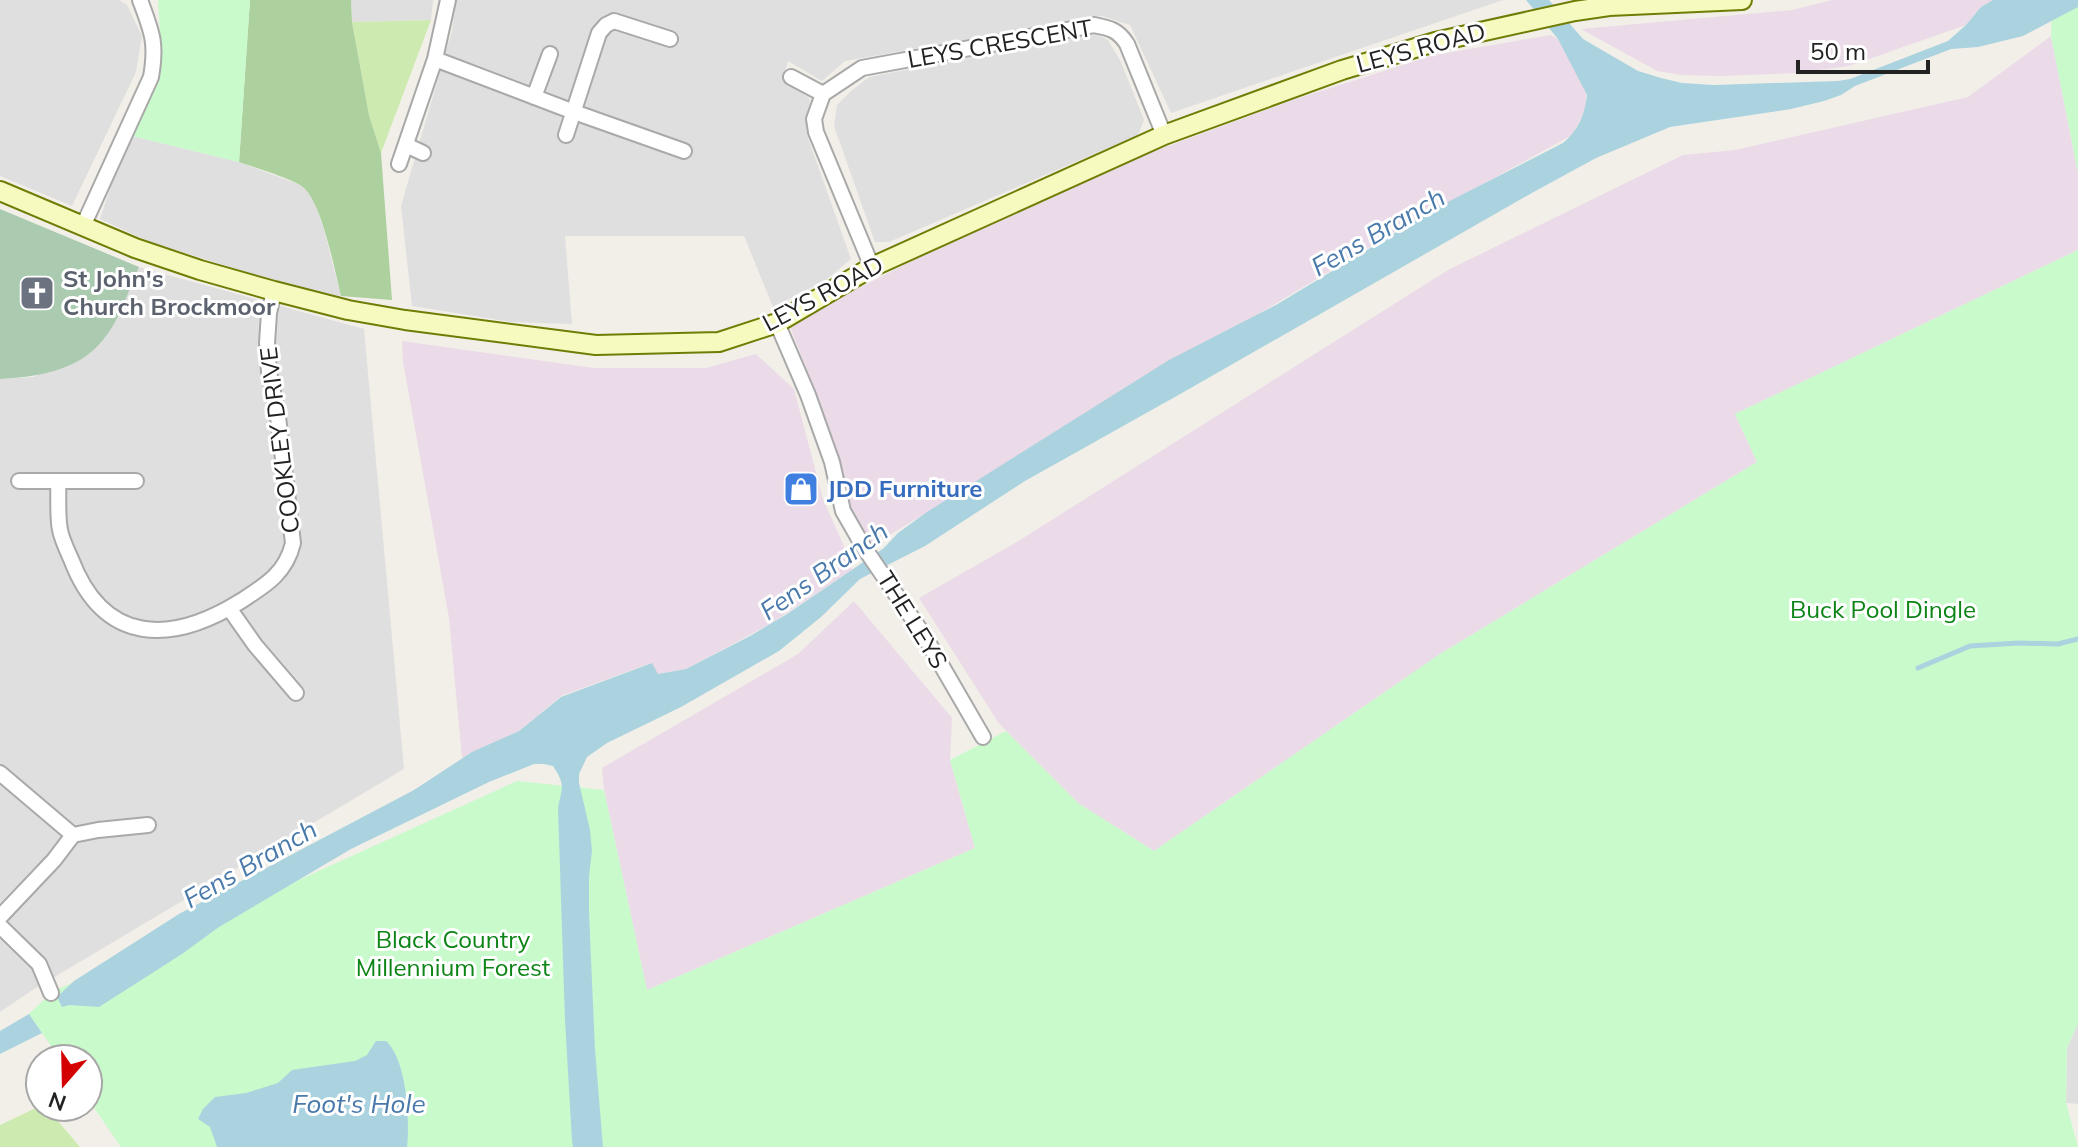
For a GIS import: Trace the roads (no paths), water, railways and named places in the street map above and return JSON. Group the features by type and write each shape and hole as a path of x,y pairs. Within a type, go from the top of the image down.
{"main road":[{"name":"LEYS ROAD","path":"0,191 148,252 348,310 596,345 719,342 777,323 872,267 1164,135 1342,70 1435,42 1575,11 1609,6 1742,0"}],"street":[{"path":"83,226 151,77 155,53 153,33 140,0"},
{"path":"399,164 435,59 448,0"},
{"path":"566,135 593,48 606,25 614,21 670,39"},
{"name":"LEYS CRESCENT","path":"823,94 862,68 1094,25 1119,32 1127,44 1164,135"},
{"path":"534,97 550,54"},
{"path":"435,59 684,151"},
{"path":"791,77 823,94 814,119 816,132 872,267"},
{"path":"406,145 423,153"},
{"name":"COOKLEY DRIVE","path":"58,481 60,530 78,577 97,605 116,620 136,627 177,629 203,622 269,583 290,558 293,543 278,417 269,372 267,343 274,291"},
{"name":"THE LEYS","path":"777,323 832,462 843,511 925,637 983,737"},
{"path":"19,481 136,481"},
{"path":"229,608 255,645 296,693"},
{"path":"0,773 73,835"},
{"path":"0,917 54,860 73,835 148,825"},
{"path":"0,926 39,964 51,993"}],"water":[{"path":"1526,0 1549,0 1583,39 1638,71 1682,83 1713,85 1850,79 1948,41 1981,7 1993,0 2078,0 2078,7 2023,36 1978,47 1951,49 1824,101 1670,127 1596,158 1025,481 925,546 860,579 821,617 779,651 681,707 607,743 587,757 579,774 579,783 592,851 589,913 603,1147 573,1147 572,1141 558,808 562,787 553,766 534,764 489,782 351,849 219,927 99,1007 62,1007 57,997 74,981 179,914 414,790 472,752 519,731 561,697 652,663 658,674 686,669 750,636 884,548 898,533 927,512 1169,360 1276,305 1438,207 1563,143 1580,122 1587,95 1558,39"},
{"path":"29,1014 42,1033 0,1054 0,1031"},
{"name":"Foot's Hole","path":"376,1041 386,1041 399,1062 407,1107 407,1147 217,1147 210,1127 198,1119 215,1097 246,1093 278,1083 292,1070 355,1061 367,1055"}],"waterway":[{"path":"1918,668 1970,646 2058,644 2078,639"}],"place":[{"name":"St John's Church Brockmoor","path":"37,293"},
{"name":"JDD Furniture","path":"801,489"}],"water label":[{"name":"Fens Branch","path":"1378,232"},
{"name":"Fens Branch","path":"824,571"},
{"name":"Fens Branch","path":"250,864"}],"park label":[{"name":"Buck Pool Dingle","path":"1883,610"},
{"name":"Black Country Millennium Forest","path":"453,954"}]}
